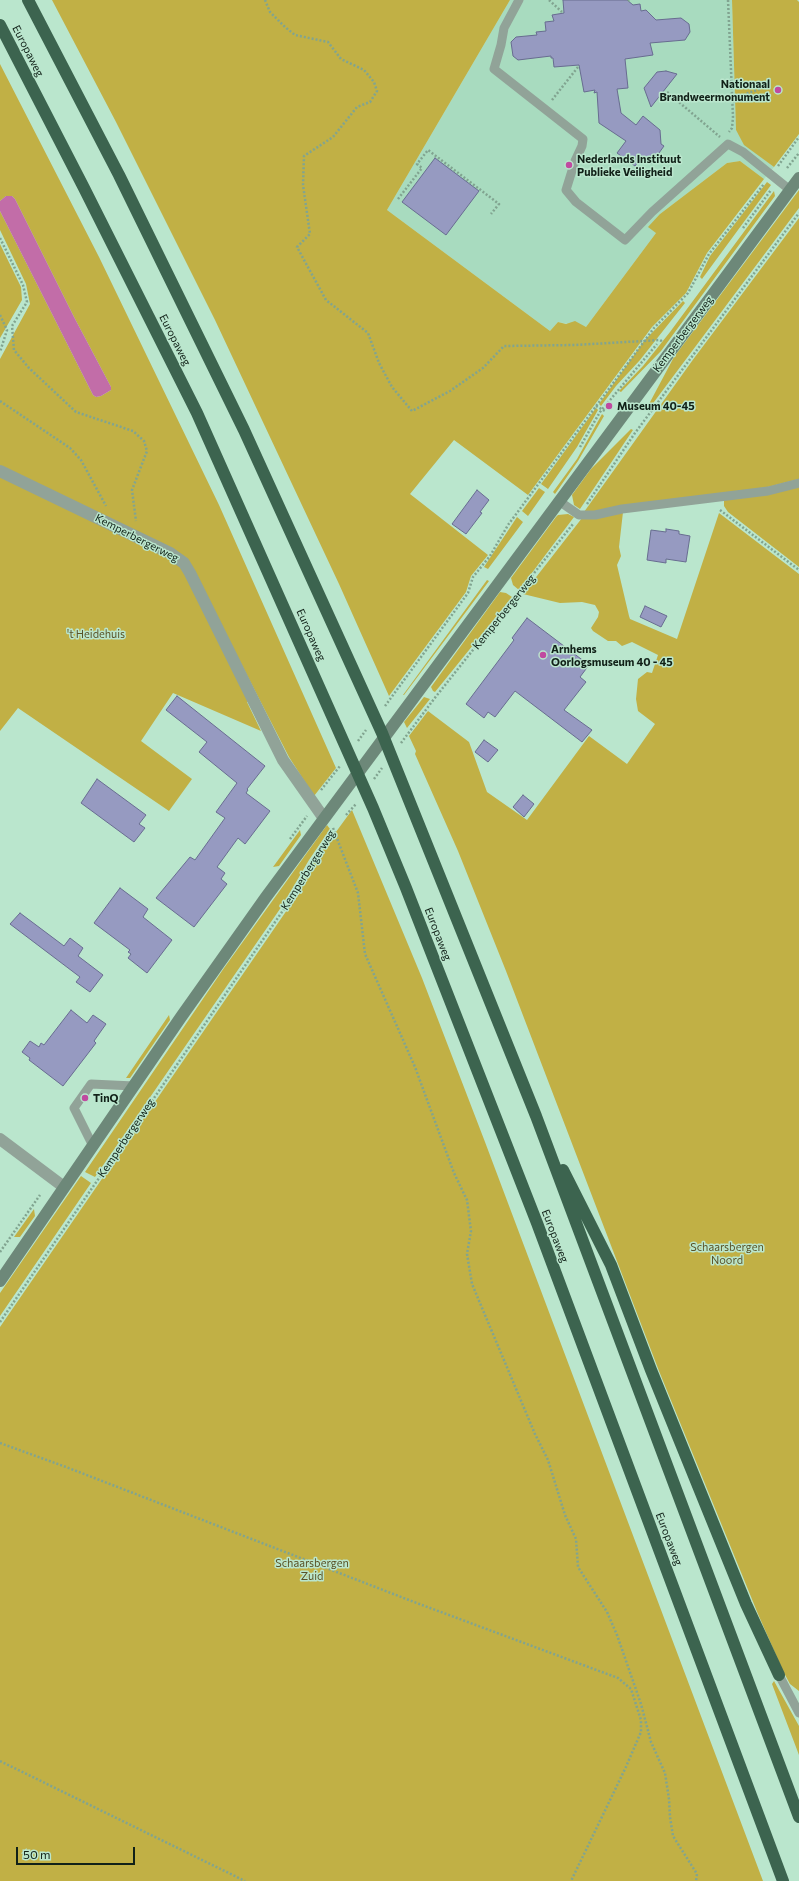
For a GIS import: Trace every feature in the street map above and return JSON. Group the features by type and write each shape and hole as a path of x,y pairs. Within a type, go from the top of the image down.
{"highway":[{"name":"Europaweg","path":"28,0 120,176 244,430 366,695 399,772 536,1116 799,1817"},
{"name":"Europaweg","path":"0,25 197,413 340,730 373,808 406,888 537,1223 784,1881"},
{"path":"536,1116 611,1265 651,1370 740,1590 778,1675"}],"main road":[{"name":"Kemperbergerweg","path":"0,1281 239,935 558,501 799,178"}],"street":[{"name":"Kemperbergerweg","path":"0,471 170,553 184,563 283,760 324,818"},
{"path":"0,1139 64,1187"}],"lane":[{"path":"519,0 504,28 494,69 544,110 583,139 582,146 575,161 566,190 576,202 626,240 652,212 728,144 742,152 790,190"},
{"path":"558,501 579,516 595,515 622,509 768,491 799,483"},
{"path":"93,1146 74,1108 92,1084 134,1086"},
{"path":"778,1675 799,1713"},
{"path":"790,1695 799,1699"}],"path":[{"path":"264,0 270,12 285,28 295,35 328,42 341,59 364,70 374,82 377,91 370,102 357,108 333,137 304,156 303,185 310,234 297,247 326,300 368,333 379,363 392,387 412,411 450,392 483,368 504,346 575,345 660,340"},
{"path":"549,0 562,12"},
{"path":"728,0 733,102 732,128 729,134"},
{"path":"544,110 578,67"},
{"path":"733,102 748,93 760,89"},
{"path":"667,92 728,144"},
{"path":"739,232 799,137"},
{"path":"398,199 422,168 417,164 428,150 499,204 492,214"},
{"path":"384,707 468,593 473,577 490,556 508,525 644,341 658,323 688,293 709,254 775,177 799,153"},
{"name":"Kemperbergerweg","path":"397,748 434,699 518,596 579,516 635,433 799,213"},
{"path":"0,238 23,285 27,302 12,326 14,350 29,368 76,412 133,431 144,441 147,451 132,490 137,526 147,542"},
{"path":"0,315 7,330 0,352"},
{"name":"Kemperbergerweg","path":"596,406 602,411 664,334"},
{"path":"0,401 70,448 81,460 108,509"},
{"path":"705,498 799,570"},
{"path":"355,745 370,726"},
{"path":"312,802 341,764"},
{"path":"369,785 383,767"},
{"name":"Kemperbergerweg","path":"342,819 360,798"},
{"name":"Kemperbergerweg","path":"329,835 338,824"},
{"path":"334,829 358,893 365,954 415,1067 454,1173 468,1200 471,1231 467,1254 472,1284 534,1434 548,1460 565,1515 576,1539 578,1567 607,1612 617,1635 642,1704 651,1742 665,1773 673,1836 697,1874 696,1881"},
{"name":"Kemperbergerweg","path":"0,1322 284,909 316,855"},
{"path":"0,1443 618,1678 631,1690 641,1720 641,1732 572,1881"},
{"path":"0,1761 245,1881"}],"shaded area":[{"name":"Nederlands Instituut Publieke Veiligheid","path":"510,0 732,0 736,130 745,145 774,167 764,179 740,161 727,163 660,214 656,233 586,327 558,322 550,331 387,210"},
{"path":"6,196 12,196 15,199 111,387 111,390 101,396 96,397 93,395 0,211 0,201"}],"green space":[{"path":"52,0 510,0 387,210 550,331 558,322 566,324 575,321 586,327 656,233 648,227 660,214 727,163 740,161 764,179 707,253 686,293 652,327 528,495 454,440 410,494 488,555 471,576 466,592 389,696 339,584 215,320 116,122"},
{"path":"732,0 797,0 799,2 799,134 774,167 744,145 736,130"},
{"path":"0,64 99,257 219,505 336,768 314,796 289,757 194,572 0,466 0,359 30,304 26,284 0,230 0,211 93,395 96,397 101,396 111,390 111,387 15,199 12,196 6,196 0,201"},
{"path":"767,182 771,185 702,279 700,277 710,256"},
{"path":"799,190 799,208 651,406 649,404 674,357"},
{"path":"774,191 775,196 661,351 621,392 619,391 643,366 670,332"},
{"path":"799,218 799,479 768,487 596,512 584,512 692,361"},
{"path":"0,244 21,287 22,300 0,338"},
{"path":"683,301 685,303 601,406 599,404 644,341"},
{"path":"596,408 598,410 577,447 548,489 541,484"},
{"path":"602,414 604,416 578,461 555,494 553,492 577,459"},
{"path":"631,429 633,430 580,509 574,505 572,495 591,469"},
{"name":"'t Heidehuis","path":"0,475 167,556 181,566 250,701 247,702 261,731 173,693 141,741 192,779 169,811 18,708 0,731"},
{"path":"799,487 799,567 728,512 724,506 724,500"},
{"path":"539,488 545,492 528,516 522,511"},
{"name":"Schaarsbergen Noord","path":"623,512 619,547 621,556 617,565 630,619 677,639 719,513 799,574 799,1691 790,1684 783,1671 758,1614 659,1371 506,971 458,851 415,754 416,751 409,736 428,711 469,742 487,792 527,820 589,736 627,764 655,724 638,711 636,699 638,679 647,672 652,673 658,655 632,642 622,646 616,641 608,641 593,631 591,628 598,617 599,612 595,605 582,602 560,603 523,594 582,518"},
{"path":"568,514 574,517 519,590 513,585 511,578 556,517 558,515"},
{"path":"517,517 523,522 488,569 484,567"},
{"path":"487,580 489,581 403,695"},
{"path":"500,592 506,593 512,597 435,692 433,691 431,687"},
{"path":"424,697 430,699 407,728 404,722"},
{"name":"Schaarsbergen Zuid","path":"352,810 422,978 485,1142 763,1881 0,1881 0,1327 287,910 314,862"},
{"path":"327,825 330,829 309,860 282,906 95,1177 85,1172 224,968"},
{"path":"300,830 301,835 279,866 273,867"},
{"path":"169,1015 170,1020 130,1078 126,1078"},
{"path":"81,1176 91,1183 0,1316 0,1293"},
{"path":"34,1209 35,1216 20,1237 14,1237"},
{"path":"774,1681 799,1726 799,1755 772,1684"}],"building":[{"path":"563,0 627,0 633,5 640,4 641,11 646,10 656,20 681,18 689,24 690,32 685,40 650,43 653,55 625,59 628,88 617,89 621,113 636,125 643,116 660,130 661,144 664,146 651,164 642,157 635,166 617,153 626,141 599,123 597,92 594,93 595,90 584,92 579,65 554,67 553,58 551,58 551,56 518,60 513,56 511,42 516,37 537,35 536,32 546,31 545,22 554,21 552,15 564,13"},
{"path":"666,71 677,74 651,107 644,88 657,72"},
{"path":"435,158 479,191 446,235 402,202"},
{"path":"477,490 489,500 480,512 482,513 466,534 452,524"},
{"path":"666,529 679,531 679,534 690,536 686,562 666,559 666,563 647,560 651,530 666,532"},
{"path":"645,606 667,616 661,627 640,617"},
{"path":"527,618 589,665 580,677 586,682 564,710 592,730 582,742 515,691 495,717 488,712 484,718 466,704 514,640 512,638"},
{"path":"177,696 265,766 247,789 248,790 246,793 270,811 245,844 238,838 217,867 225,873 221,879 227,884 194,927 156,898 190,857 195,860 225,818 216,812 237,783 199,752 207,742 166,710"},
{"path":"484,740 498,750 488,762 475,752"},
{"path":"97,779 146,815 139,824 145,828 134,842 81,803"},
{"path":"523,795 534,804 524,817 513,807"},
{"path":"120,888 148,909 143,917 172,940 147,973 128,958 131,954 128,952 130,950 94,923"},
{"path":"20,913 64,946 70,938 83,948 78,956 103,975 90,992 76,982 80,977 10,924"},
{"path":"71,1010 87,1023 93,1015 106,1024 94,1041 96,1043 63,1086 29,1060 30,1058 22,1052 30,1041 39,1047 41,1043 44,1045"}],"place":[{"name":"Nationaal Brandweermonument","path":"778,90"},
{"name":"Nederlands Instituut Publieke Veiligheid","path":"569,165"},
{"name":"Museum 40-45","path":"609,406"},
{"name":"Arnhems Oorlogsmuseum 40 - 45","path":"543,655"},
{"name":"TinQ","path":"85,1098"}]}
